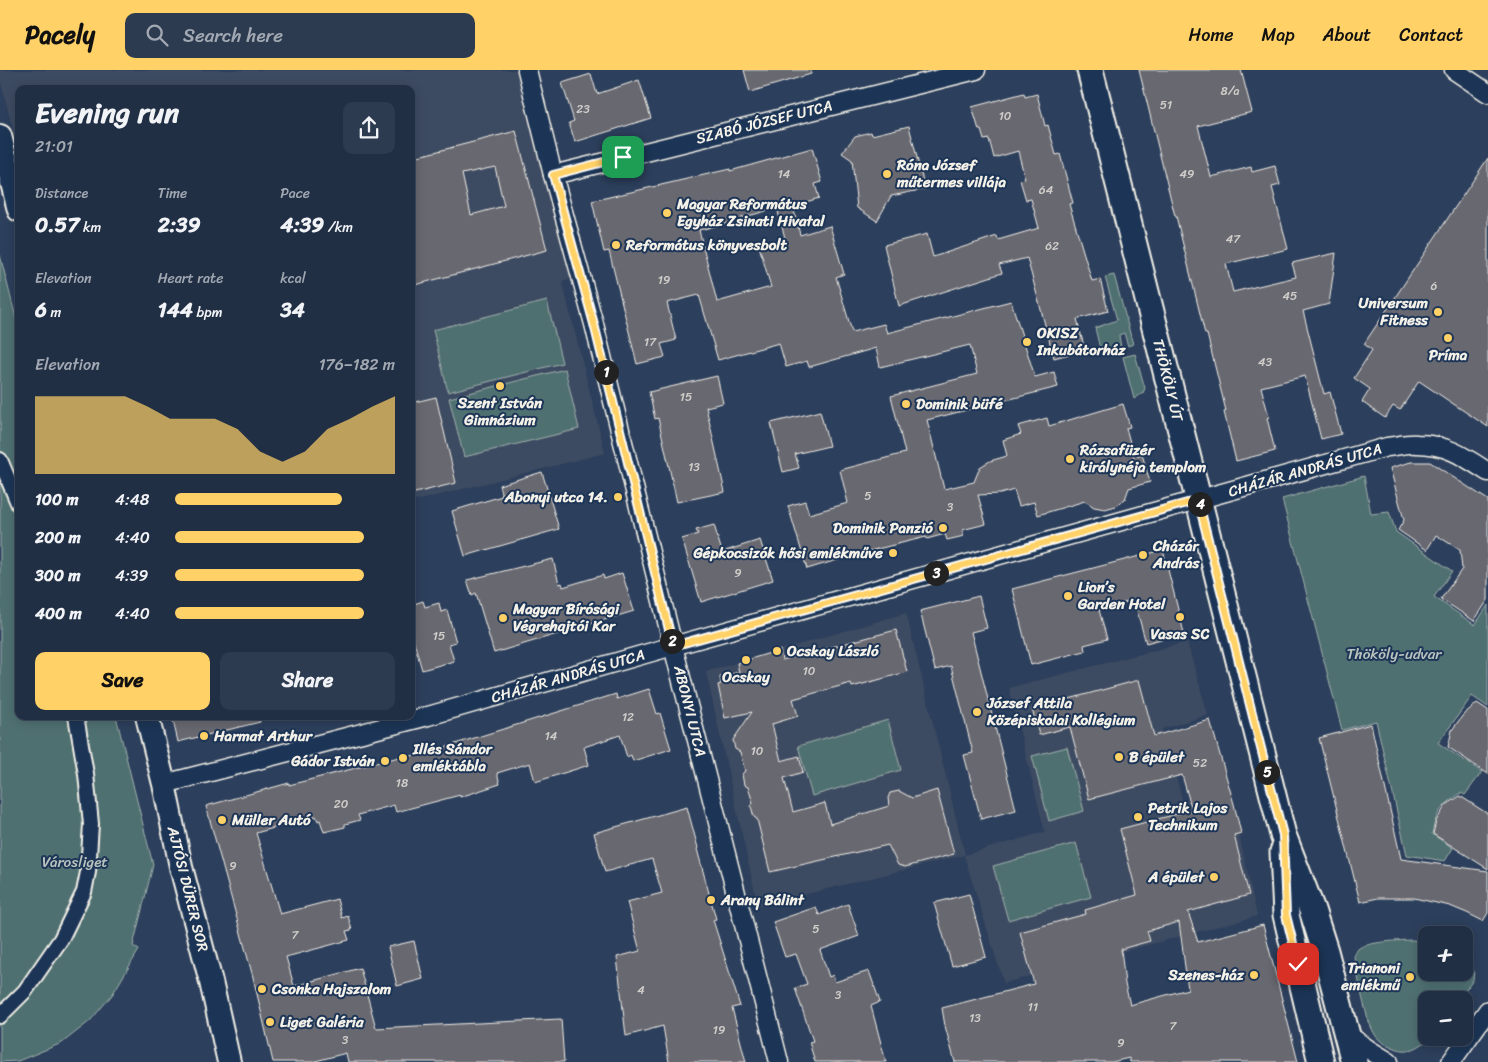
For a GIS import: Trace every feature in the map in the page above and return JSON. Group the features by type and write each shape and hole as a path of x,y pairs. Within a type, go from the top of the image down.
{"main road":[{"name":"THÖKÖLY ÚT","path":"1090,70 1283,835 1312,910 1354,1062"},
{"name":"THÖKÖLY ÚT","path":"1283,835 1286,915 1321,1062"}],"street":[{"name":"ABONYI UTCA","path":"527,70 553,175 594,324 673,646 779,1062"},
{"name":"SZABÓ JÓZSEF UTCA","path":"553,175 976,70"},
{"path":"1454,70 1488,93"},
{"path":"0,136 15,194"},
{"name":"CHÁZÁR ANDRÁS UTCA","path":"415,719 1387,447 1416,444 1439,446 1460,454 1488,472"},
{"path":"0,460 15,496"},
{"path":"0,1016 25,991 62,939 84,892 88,872 91,824 86,774 77,720"},
{"name":"AJTÓSI DÜRER SOR","path":"148,720 164,784 181,867 211,982 229,1062"},
{"name":"CHÁZÁR ANDRÁS UTCA","path":"164,784 412,720"},
{"path":"1456,1058 1488,1010"},
{"path":"1347,1034 1389,1062"}],"shaded area":[{"path":"0,70 517,70 571,279 562,281 605,453 415,501 415,85 15,85 15,139 0,78"},
{"path":"906,613 965,855 1045,832 1009,688 1187,642 1208,715 1162,729 1183,802 1229,789 1257,916 1004,983 964,855 758,906 706,672"}],"green space":[{"name":"Városliget","path":"0,255 15,314 15,720 117,720 153,865 133,946 139,950 112,995 90,1021 62,1043 18,1061 0,1062"},
{"path":"1114,275 1133,344 1128,346 1124,333 1119,335 1121,348 1101,353 1095,328 1117,320 1105,277"},
{"path":"547,301 562,363 448,392 433,330"},
{"path":"1135,354 1145,388 1143,393 1134,399 1123,357"},
{"path":"565,369 579,429 464,457 449,398"},
{"name":"Thököly-udvar","path":"1364,476 1371,514 1389,512 1396,532 1452,571 1434,597 1475,625 1488,605 1488,707 1472,696 1438,743 1482,772 1465,795 1461,793 1438,814 1432,834 1453,848 1445,861 1407,855 1376,721 1342,730 1282,499"},
{"path":"888,720 901,770 812,796 798,746"},
{"path":"1067,747 1084,811 1049,821 1032,756"},
{"path":"1076,843 1091,897 1008,920 993,866"},
{"path":"1418,941 1418,981 1472,981 1465,991 1418,991 1419,1046 1410,1050 1395,1048 1382,1042 1376,1036 1368,1020 1362,998 1354,956 1358,949 1362,947 1385,942"}],"building":[{"path":"744,70 811,70 811,74 750,92"},
{"path":"1139,70 1241,70 1252,112 1198,126 1211,177 1251,167 1252,172 1275,166 1280,185 1272,187 1288,249 1226,264 1233,292 1296,277 1292,263 1336,253 1329,304 1303,311 1324,394 1330,392 1341,434 1321,439 1305,376 1261,387 1275,451 1236,461 1207,334 1205,334"},
{"path":"591,74 597,94 639,80 651,118 575,142 569,123 574,121 562,83"},
{"path":"1024,93 1025,97 1037,94 1045,126 1048,125 1056,155 1060,154 1073,203 1069,204 1092,281 1100,279 1108,311 1077,319 1085,350 1054,358 1027,258 999,265 1002,273 899,306 884,245 927,234 933,257 997,236 998,240 1039,228 1031,199 1026,200 1020,180 1025,179 1018,151 994,158 989,139 984,140 972,107"},
{"name":"Róna József műtermes villája","path":"909,126 925,189 891,196 877,221 857,208 852,160 842,153 855,136 871,132 872,135"},
{"path":"516,131 547,250 415,285 415,157","holes":["495,167 504,206 471,215 462,174"]},
{"path":"812,148 822,182 815,184 819,198 793,206 800,235 830,226 844,274 836,277 852,332 884,324 887,333 1011,301 1035,377 1054,372 1058,387 927,420 944,489 974,482 980,467 990,461 1007,456 1003,440 1021,434 1018,426 1047,418 1049,426 1123,404 1130,427 1126,428 1134,457 1142,454 1150,482 1129,488 1125,499 1116,506 1105,509 1094,507 1085,501 1038,515 1034,502 1019,506 1014,490 1000,494 978,495 986,524 962,530 964,536 947,540 945,534 927,539 926,537 807,569 788,506 805,501 809,514 848,503 840,470 905,453 891,396 977,374 970,345 880,367 876,348 809,367 807,361 786,367 779,343 718,360 699,295 667,303 676,340 661,344 665,357 637,364 609,251 604,252 592,201 730,169 730,171","holes":["777,208 785,238 759,246 771,287 717,302 699,230 741,220 741,218"]},
{"path":"1488,158 1488,427 1419,381 1400,410 1393,406 1385,418 1362,402 1370,389 1354,378 1372,350 1364,344"},
{"path":"717,376 723,403 706,407 725,492 677,502 658,418 655,419 649,392"},
{"path":"436,397 456,483 415,493 415,402"},
{"path":"820,411 829,446 795,454 799,468 783,472 771,423"},
{"path":"1411,462 1430,462 1488,500 1488,600 1474,621 1441,599 1462,569 1460,550 1436,535 1427,550 1398,530 1404,520 1390,468"},
{"path":"542,472 559,529 465,556 452,511 502,496 499,485"},
{"path":"714,525 722,552 760,540 773,580 701,602 682,539 698,534 696,530"},
{"path":"1163,550 1184,633 1146,643 1134,600 1099,610 1107,639 1084,645 1085,651 1031,665 1012,589"},
{"path":"553,559 559,584 562,583 563,587 603,575 604,579 622,573 634,611 494,653 476,593 472,595 467,580"},
{"name":"József Attila Középiskolai Kollégium","path":"979,596 987,628 971,632 1016,810 981,819 964,755 973,753 951,666 935,670 920,611"},
{"path":"423,601 425,607 439,603 441,612 447,610 456,642 449,644 454,661 422,670 415,645 415,604"},
{"path":"896,630 907,672 852,687 851,683 793,699 798,716 772,724 781,761 799,756 803,772 784,778 793,812 825,803 830,824 889,806 888,798 890,793 899,791 912,798 937,790 954,854 905,867 898,865 888,845 770,872 757,819 754,817 751,806 753,803 748,787 744,785 742,774 745,771 740,752 735,749 733,740 752,712 725,718 718,685 721,684 720,677 739,672 737,663 780,650 782,660"},
{"path":"1139,680 1154,736 1210,720 1241,833 1234,835 1249,895 1188,912 1198,942 1263,925 1298,1062 1130,1062 1129,1058 1112,1062 955,1062 942,1008 1034,984 1020,932 1086,914 1085,910 1137,895 1120,829 1192,810 1182,775 1089,799 1070,727 1039,735 1032,709","holes":["1179,922 1188,989 1130,1005 1125,984 1121,949 1150,941 1147,931"]},
{"path":"649,689 657,714 660,713 671,749 633,761 631,755 627,757 620,735 584,747 589,765 535,782 530,763 497,773 500,784 460,797 460,795 396,812 394,805 358,815 360,820 345,824 345,827 324,832 320,820 318,821 316,816 256,833 280,914 337,899 342,918 348,916 352,930 346,931 349,940 286,957 294,986 360,968 376,1028 561,1019 564,1062 348,1062 346,1053 312,1062 273,1062 253,977 206,806 289,783 289,785 403,756 403,758 439,749 616,694 617,699"},
{"path":"1477,703 1488,710 1488,774 1448,747 1452,730 1463,715"},
{"path":"173,720 260,720 260,722 178,742"},
{"path":"1371,724 1401,859 1488,871 1488,913 1483,921 1450,906 1414,898 1378,898 1360,902 1319,738"},
{"path":"1460,796 1488,814 1488,869 1433,834 1436,821 1446,805"},
{"path":"687,807 716,919 713,920 740,1006 732,1008 746,1062 669,1062 663,1026 626,1036 617,957 640,951 627,902 662,893 652,859 605,872 594,833"},
{"path":"969,894 986,957 952,966 934,903"},
{"path":"848,904 859,936 820,950 829,977 833,975 835,982 869,971 880,1002 871,1006 886,1062 815,1062 809,1042 813,1041 795,988 807,984 796,954 785,957 773,922 816,907 819,915"},
{"path":"414,941 423,979 397,986 388,947"}],"place":[{"name":"Róna József műtermes villája","path":"887,174"},
{"name":"Magyar Református Egyház Zsinati Hivatal","path":"667,213"},
{"name":"Református könyvesbolt","path":"616,245"},
{"name":"Universum Fitness","path":"1438,312"},
{"name":"Príma","path":"1448,338"},
{"name":"OKISZ Inkubátorház","path":"1027,342"},
{"name":"Szent István Gimnázium","path":"500,386"},
{"name":"Dominik büfé","path":"906,404"},
{"name":"Rózsafüzér királynéja templom","path":"1070,459"},
{"name":"Abonyi utca 14.","path":"618,497"},
{"name":"Dominik Panzió","path":"943,528"},
{"name":"Gépkocsizók hősi emlékműve","path":"893,553"},
{"name":"Cházár András","path":"1143,555"},
{"name":"Lion’s Garden Hotel","path":"1068,596"},
{"name":"Vasas SC","path":"1180,617"},
{"name":"Magyar Bírósági Végrehajtói Kar","path":"503,618"},
{"name":"Ocskay László","path":"777,651"},
{"name":"Ocskay","path":"746,660"},
{"name":"József Attila Középiskolai Kollégium","path":"977,712"},
{"name":"Harmat Arthur","path":"204,736"},
{"name":"B épület","path":"1119,757"},
{"name":"Illés Sándor emléktábla","path":"403,758"},
{"name":"Gádor István","path":"385,761"},
{"name":"Petrik Lajos Technikum","path":"1138,817"},
{"name":"Müller Autó","path":"222,820"},
{"name":"A épület","path":"1214,877"},
{"name":"Arany Bálint","path":"711,900"},
{"name":"Szenes-ház","path":"1254,975"},
{"name":"Trianoni emlékmű","path":"1410,977"},
{"name":"Csonka Hajszalom","path":"262,989"},
{"name":"Liget Galéria","path":"270,1022"}],"route":[{"path":"623,157 553,175 594,324 673,646 1198,500 1283,835 1286,915 1298,964"}]}
